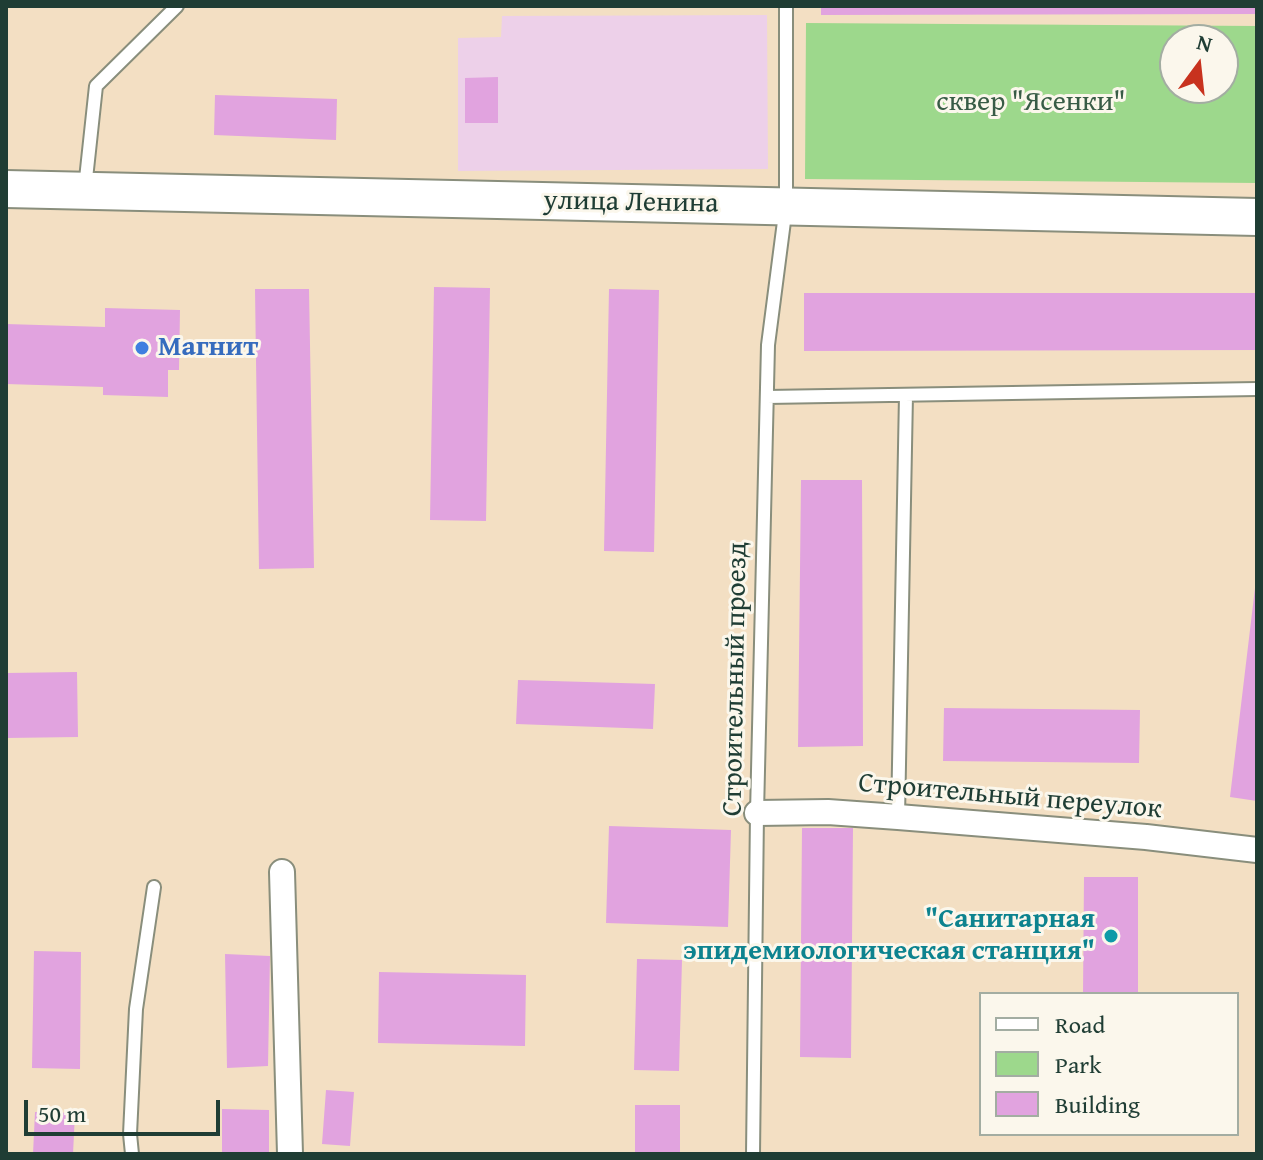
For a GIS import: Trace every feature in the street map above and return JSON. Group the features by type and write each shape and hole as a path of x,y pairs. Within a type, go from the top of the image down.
{"main road":[{"name":"улица Ленина","path":"6,189 1257,217"}],"street":[{"name":"Строительный переулок","path":"757,813 828,812 898,817 1146,837 1257,850"},
{"path":"282,872 290,1154"}],"lane":[{"path":"85,192 96,86 177,6"},
{"name":"Строительный проезд","path":"753,1154 768,345 786,206 786,6"},
{"path":"767,397 1257,389"},
{"path":"898,817 906,395"},
{"path":"132,1154 130,1134 136,1009 154,887"}],"shaded area":[{"path":"767,15 768,169 458,171 458,38 501,37 502,16"}],"green space":[{"name":"сквер \"Ясенки\"","path":"806,23 1159,25 1159,104 1239,104 1239,26 1257,26 1257,183 805,179"}],"building":[{"path":"821,6 1257,6 1257,14 821,15"},
{"path":"498,77 498,123 465,123 465,78"},
{"path":"215,95 337,99 336,140 214,135"},
{"path":"434,287 490,288 486,521 430,520"},
{"path":"255,289 309,289 314,568 259,569"},
{"path":"609,289 659,290 654,552 604,551"},
{"path":"804,293 1257,293 1257,350 804,351"},
{"path":"105,308 180,310 179,370 168,370 168,397 103,395 103,387 6,384 6,324 105,327"},
{"path":"801,480 862,480 863,746 798,747"},
{"path":"1257,589 1257,801 1230,797"},
{"path":"77,672 78,737 6,738 6,673"},
{"path":"518,680 655,684 653,729 516,724"},
{"path":"944,708 1140,710 1139,763 943,761"},
{"path":"609,826 731,830 728,927 606,923"},
{"path":"802,828 853,828 851,1058 800,1057"},
{"name":"\"Санитарная эпидемиологическая станция\"","path":"1084,877 1138,877 1138,992 1083,992"},
{"path":"34,951 81,952 80,1069 32,1068"},
{"path":"225,954 270,956 268,1066 227,1068"},
{"path":"637,959 682,960 679,1071 634,1070"},
{"path":"379,972 526,975 525,1046 378,1043"},
{"path":"326,1090 354,1092 350,1146 322,1144"},
{"path":"635,1105 680,1105 680,1154 635,1154"},
{"path":"222,1109 269,1110 269,1154 222,1154"},
{"path":"35,1112 75,1113 73,1154 33,1154"}],"place":[{"name":"Магнит","path":"142,348"},
{"name":"\"Санитарная эпидемиологическая станция\"","path":"1111,936"}]}
